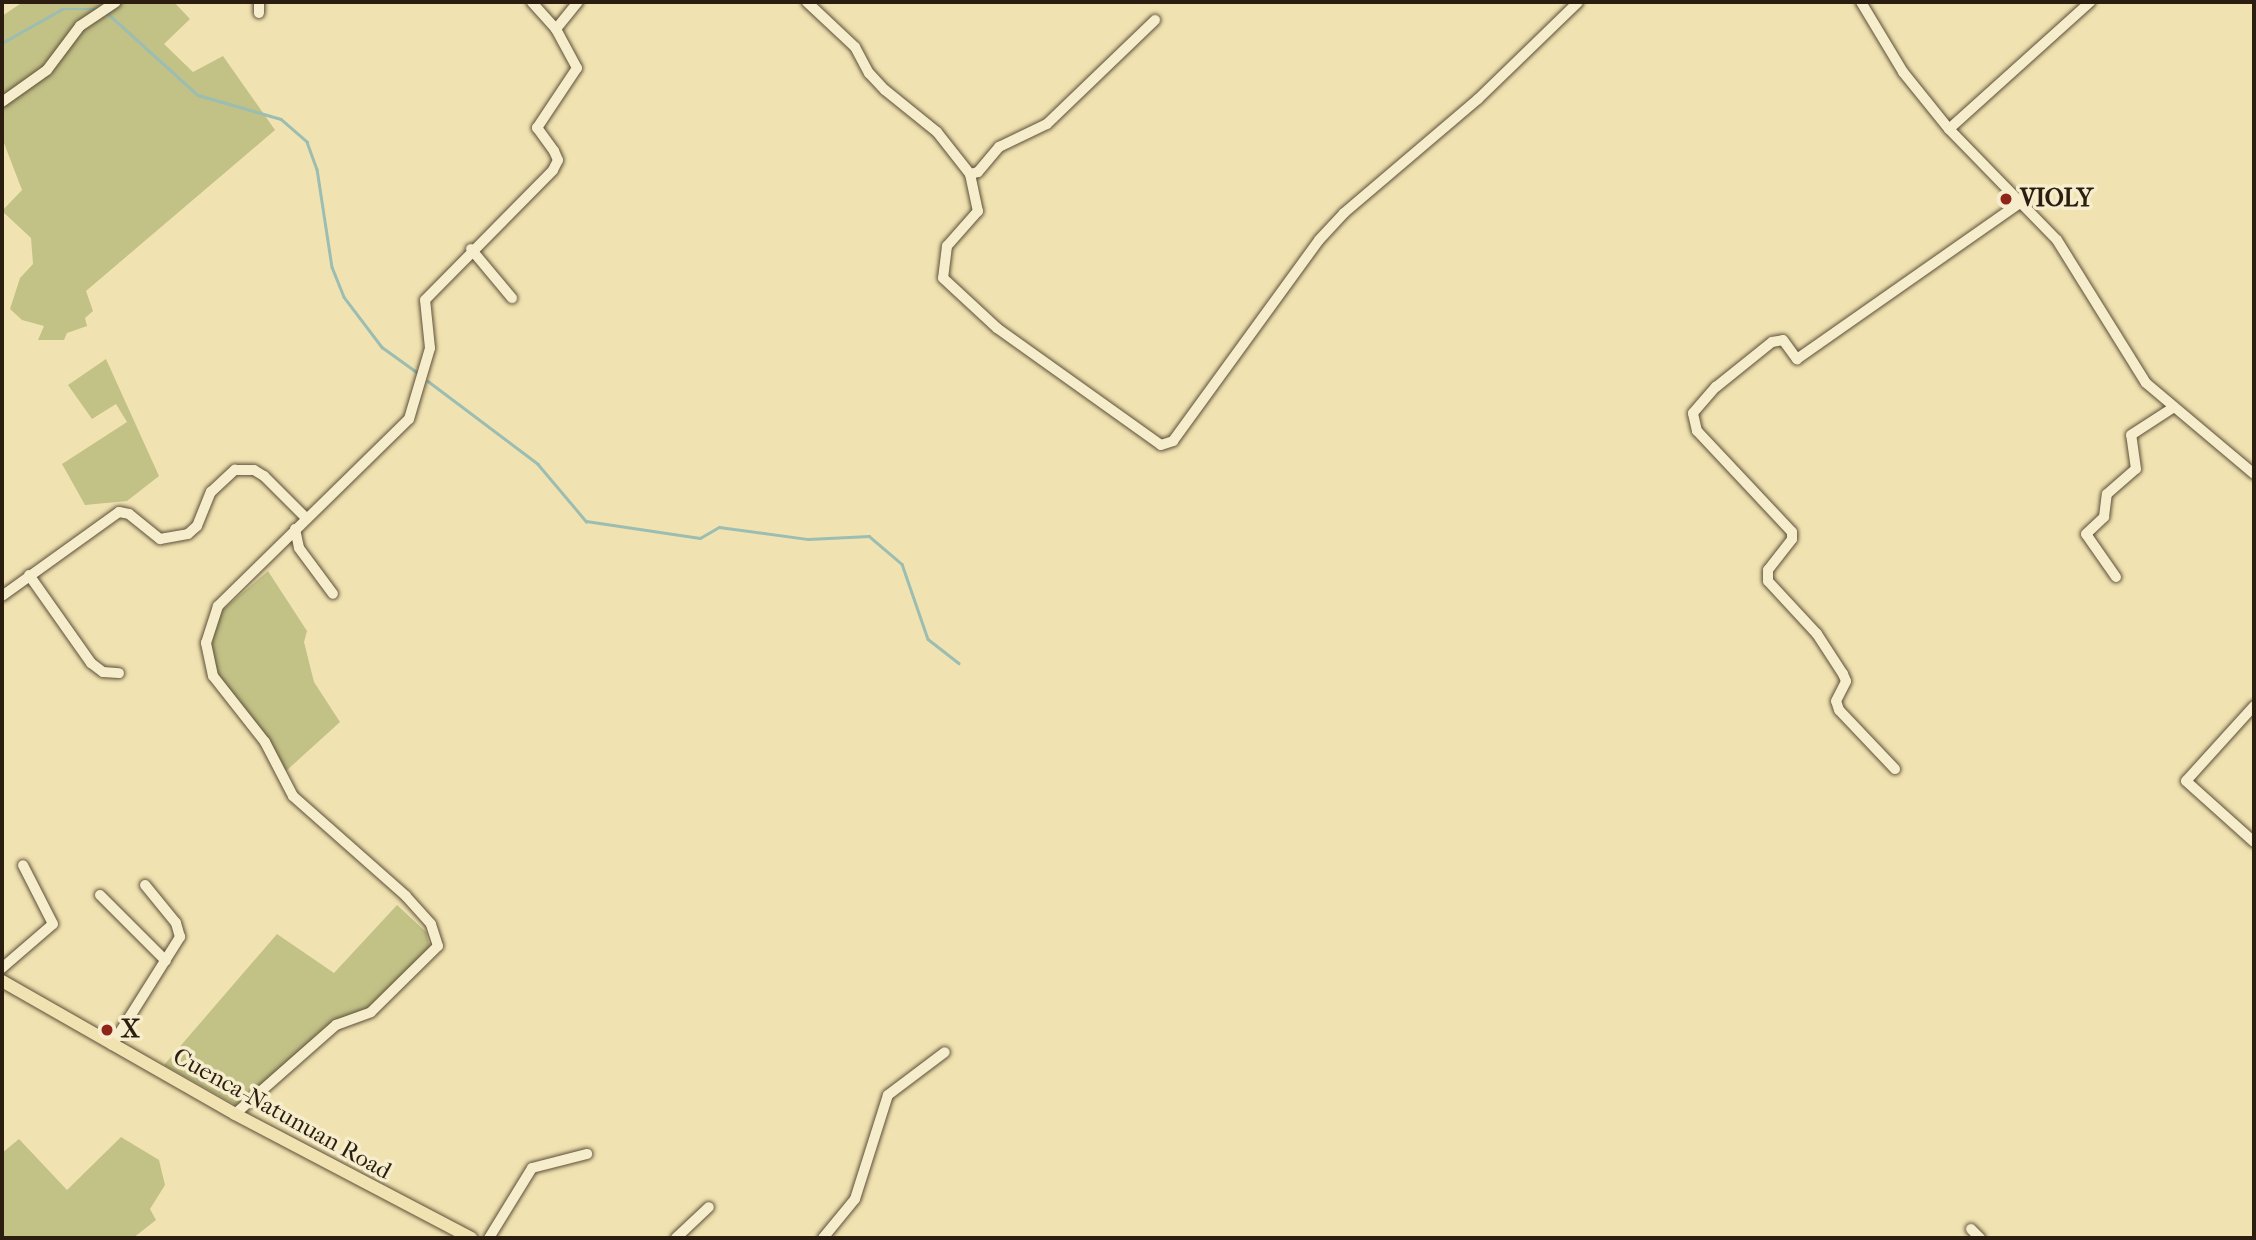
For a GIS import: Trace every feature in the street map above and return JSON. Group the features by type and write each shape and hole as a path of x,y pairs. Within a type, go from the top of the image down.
{"main road":[{"name":"Cuenca-Natunuan Road","path":"2,981 235,1114 471,1238"}],"street":[{"path":"2,103 47,70 80,26 116,2"},
{"path":"235,1114 336,1025 371,1012 438,946 431,924 406,896 293,796 265,741 218,684 208,664 206,643 218,606 305,517 408,419 430,348 425,300 471,249 553,170 558,160 537,128 578,71 556,29 532,2"},
{"path":"556,29 578,2"},
{"path":"807,2 855,47 869,73 885,90 937,132 970,174 978,211 947,246 943,278 997,328 1161,445 1173,441 1319,240 1344,213 1478,99 1578,2"},
{"path":"1861,2 1903,72 1949,129 2057,240 2146,383 2171,409 2254,474"},
{"path":"1949,129 2090,2"},
{"path":"970,174 978,172 1007,142 1047,124 1155,20"},
{"path":"1895,769 1839,710 1836,701 1846,681 1843,674 1817,634 1768,581 1768,570 1792,540 1792,532 1697,431 1693,413 1716,387 1772,342 1783,340 1797,359 2020,203"},
{"path":"471,249 513,298"},
{"path":"2116,577 2086,534 2104,517 2106,494 2136,469 2131,435 2171,409"},
{"path":"2,596 119,512 129,514 160,539 188,534 197,526 216,485 235,470 254,470 264,476 305,517"},
{"path":"295,529 299,548 333,594"},
{"path":"29,575 91,663 103,672 119,673"},
{"path":"2254,706 2186,781 2254,842"},
{"path":"2,968 53,924 23,865"},
{"path":"112,1045 178,944 179,930 145,885"},
{"path":"100,895 166,961"},
{"path":"823,1238 855,1199 888,1095 945,1052"},
{"path":"489,1238 532,1168 587,1154"},
{"path":"676,1238 709,1207"},
{"path":"1971,1230 1980,1238"}],"shaded area":[{"path":"23,2 174,2 190,19 164,44 193,72 223,56 275,130 86,291 93,311 85,318 87,326 67,333 64,340 38,340 44,326 22,320 10,309 20,278 33,264 31,238 2,211 22,190 2,138 2,16"},
{"path":"106,359 159,476 127,501 85,505 62,464 127,422 116,404 92,419 68,385"},
{"path":"268,571 307,631 304,642 314,682 340,722 286,771 222,689 210,654 218,614"},
{"path":"397,905 426,932 430,949 363,1017 345,1017 243,1109 164,1065 277,934 334,973"},
{"path":"121,1137 159,1160 165,1185 150,1209 156,1220 133,1238 2,1238 2,1153 19,1139 67,1190"}],"waterway":[{"path":"2,43 62,9 99,9"},
{"path":"105,11 198,95 281,119 307,142 317,169 332,267 344,297 382,347 418,373"},
{"path":"428,381 538,464 586,521 700,538 719,527 808,539 869,536 902,564 928,639 959,663"}],"place":[{"name":"VIOLY","path":"2006,199"},
{"name":"X","path":"107,1030"}]}
